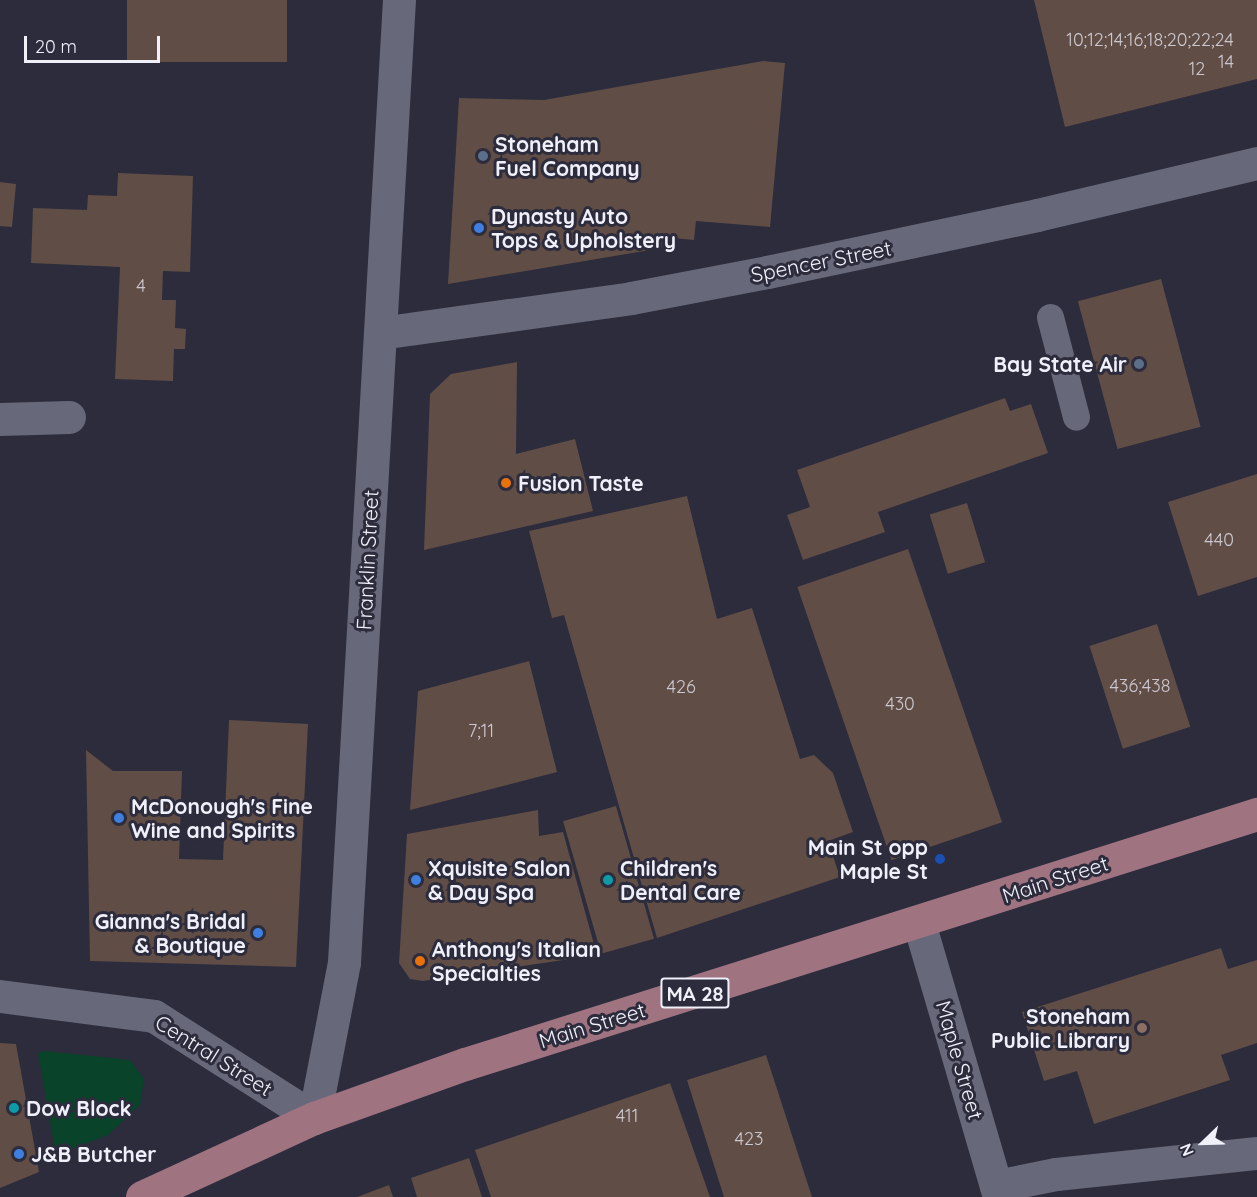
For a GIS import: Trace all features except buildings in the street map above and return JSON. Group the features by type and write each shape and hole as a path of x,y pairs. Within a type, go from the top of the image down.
{"main road":[{"name":"Main Street","path":"142,1197 314,1118 465,1064 919,923 1257,814"}],"street":[{"name":"Franklin Street","path":"314,1118 344,962 399,0"},
{"name":"Spencer Street","path":"380,333 631,298 788,268 1257,163"},
{"path":"0,419 69,417"},
{"name":"Maple Street","path":"919,923 997,1192"},
{"name":"Central Street","path":"0,994 154,1016 314,1118"},
{"path":"997,1192 1056,1174 1257,1153"}],"lane":[{"path":"1050,317 1076,417"}],"green space":[{"path":"45,1051 130,1060 144,1079 140,1105 108,1135 56,1155 38,1053"}],"place":[{"name":"Stoneham Fuel Company","path":"483,156"},
{"name":"Dynasty Auto Tops & Upholstery","path":"479,228"},
{"name":"Bay State Air","path":"1139,364"},
{"name":"Fusion Taste","path":"506,483"},
{"name":"McDonough's Fine Wine and Spirits","path":"119,818"},
{"name":"Main St opp Maple St","path":"940,859"},
{"name":"Xquisite Salon & Day Spa","path":"416,880"},
{"name":"Children's Dental Care","path":"608,880"},
{"name":"Gianna's Bridal & Boutique","path":"258,933"},
{"name":"Anthony's Italian Specialties","path":"420,961"},
{"name":"Stoneham Public Library","path":"1142,1028"},
{"name":"Dow Block","path":"14,1108"},
{"name":"J&B Butcher","path":"19,1154"}]}
